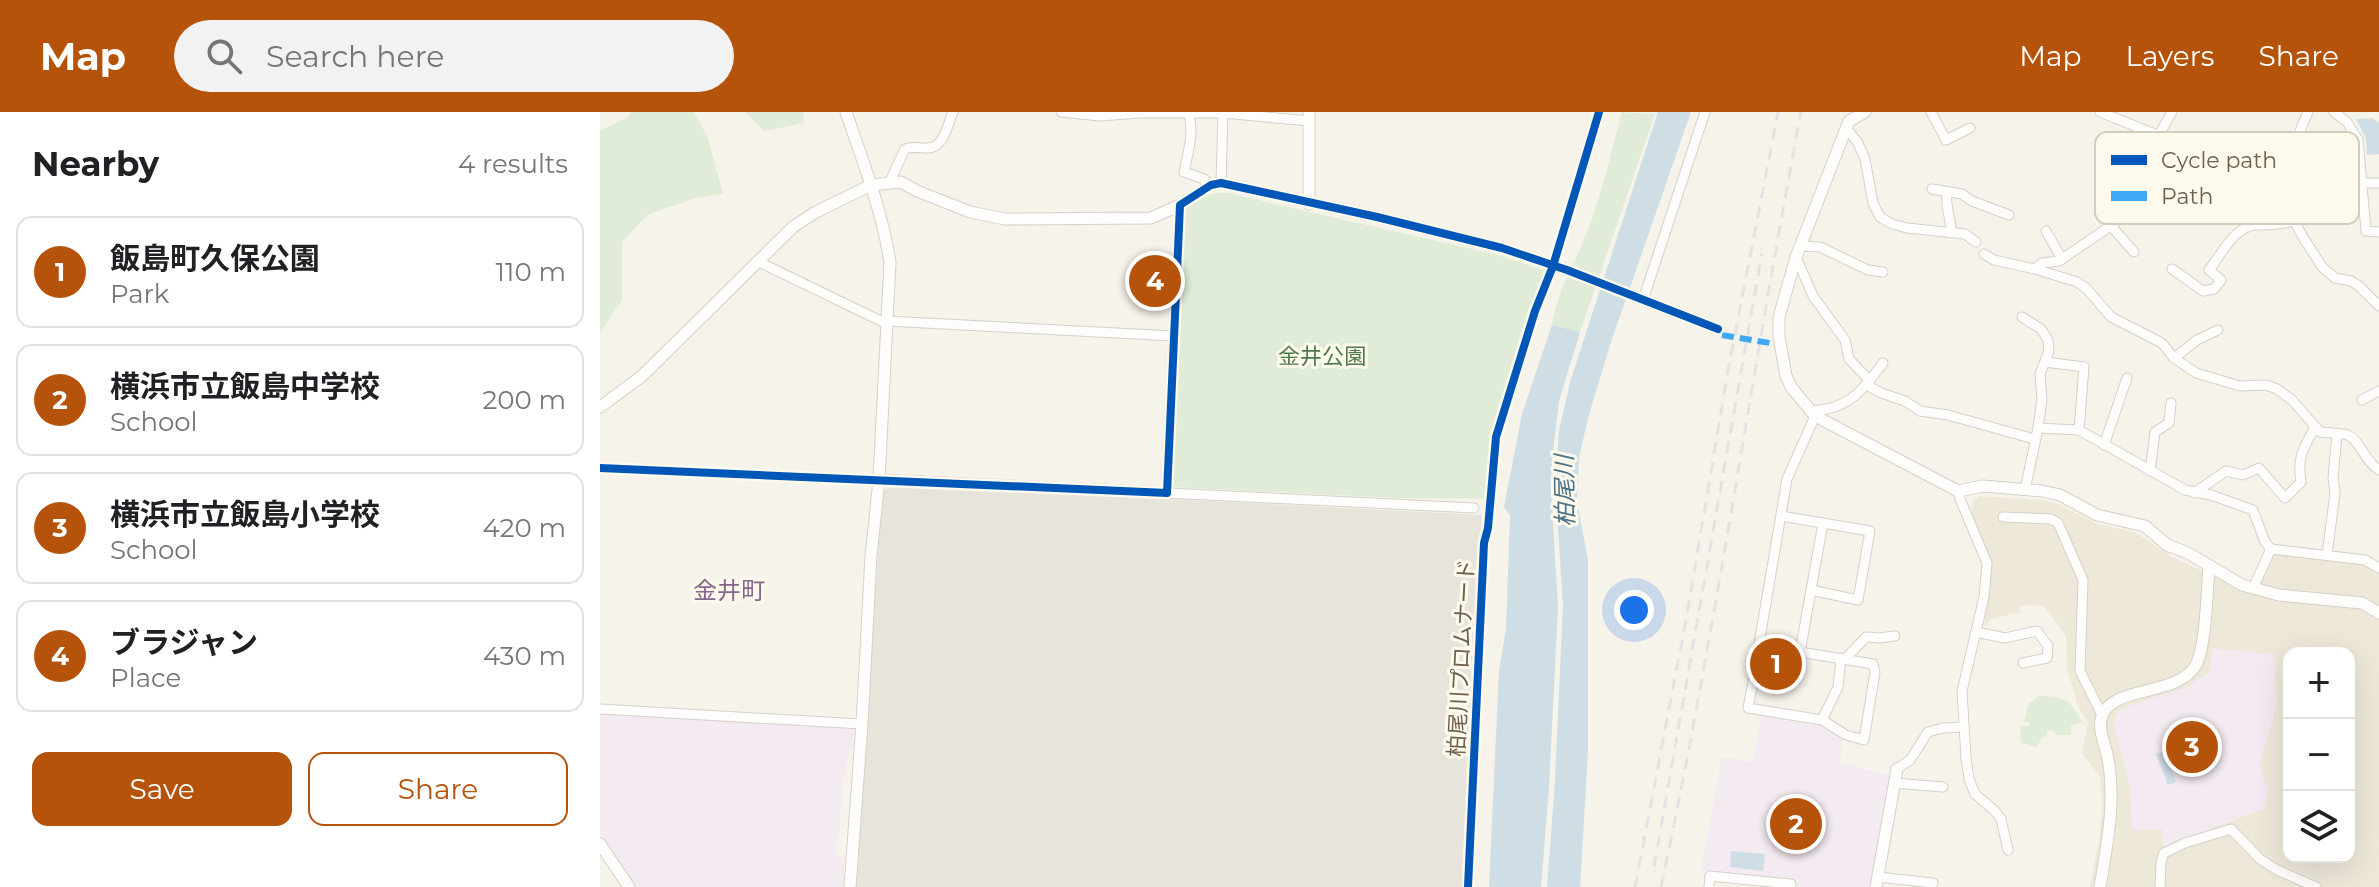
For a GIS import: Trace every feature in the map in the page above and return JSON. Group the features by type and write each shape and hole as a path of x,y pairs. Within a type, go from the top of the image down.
{"street":[{"path":"846,112 886,235 890,262 879,480 871,556 850,887"},
{"path":"889,183 905,149 914,146 929,149 941,143 953,112"},
{"path":"1061,112 1100,116 1140,112 1309,116 1309,204"},
{"path":"1186,112 1192,122 1184,172 1216,184 1377,217 1488,245 1567,270 1718,329"},
{"path":"1640,298 1705,112"},
{"path":"1865,112 1845,120 1782,301 1779,337 1786,376 1813,414 1958,491 1983,486 2060,495 2097,515 2145,526 2167,545 2253,588 2294,598 2362,603 2378,611"},
{"path":"1931,112 1946,140 1970,128"},
{"path":"2100,112 2150,132"},
{"path":"2162,132 2172,112"},
{"path":"2300,132 2308,112"},
{"path":"2334,112 2347,122 2353,132"},
{"path":"600,407 642,376 793,227 871,185 901,182 970,212 1005,219 1151,218 1216,184 1230,114"},
{"path":"1845,120 1865,159 1873,203 1880,217 1907,228 1965,234 1976,242"},
{"path":"2359,149 2366,231 2379,232"},
{"path":"2363,183 2379,183"},
{"path":"1932,189 1962,194 2009,215"},
{"path":"1947,192 1945,207 1951,218 1951,233"},
{"path":"1167,493 1180,205"},
{"path":"2172,269 2203,291 2214,289 2221,280 2209,270 2237,233 2253,225 2286,224"},
{"path":"2297,224 2328,274 2359,286 2379,306"},
{"path":"2035,269 2042,263 2062,259 2111,226 2134,252"},
{"path":"2046,231 2062,259"},
{"path":"1798,251 1820,247 1868,270 1883,272"},
{"path":"1798,251 1813,296 1845,340 1849,359 1881,393 1905,401 1920,411 1960,418 2034,439"},
{"path":"1984,254 1994,260 2077,282 2111,317 2162,343 2174,358 2196,373 2240,386 2266,385 2277,389 2292,400 2320,432 2347,435 2356,440 2365,458 2379,470"},
{"path":"759,262 887,323 1173,336"},
{"path":"2022,317 2041,329 2048,340 2049,351 2040,374 2042,399 2025,490"},
{"path":"2174,358 2197,340 2218,330"},
{"path":"2045,362 2084,367 2079,430"},
{"path":"1813,414 1837,408 1869,383 1883,363"},
{"path":"2104,445 2127,378"},
{"path":"2362,400 2379,391"},
{"path":"2150,471 2155,432 2169,423 2171,403"},
{"path":"1755,672 1748,708 1822,720 1846,735 1864,740 1875,672 1873,664 1759,644 1787,479 1813,414"},
{"path":"2194,493 2226,471 2243,475 2259,468 2285,498 2301,482 2300,455 2315,427"},
{"path":"2038,428 2079,430 2194,493 2211,495 2253,510 2265,542 2271,549 2365,560 2379,568"},
{"path":"2327,555 2335,493 2333,478 2337,434"},
{"path":"600,468 1474,508"},
{"path":"1958,491 1987,563 1984,597 1962,691 1969,779 1975,794 2001,819 2008,850"},
{"path":"1781,516 1870,531 1858,600 1811,590"},
{"path":"2003,517 2051,519 2058,523 2083,580 2080,671 2102,715 2111,781 2112,802 2100,887"},
{"path":"1800,652 1823,523"},
{"path":"2253,588 2271,549"},
{"path":"2102,715 2113,702 2168,686 2195,665 2201,643 2209,567"},
{"path":"1976,632 2005,638 2037,631 2048,646 2047,658 2023,663"},
{"path":"1822,720 1838,687 1843,659 1866,637 1895,636"},
{"path":"600,709 862,724"},
{"path":"1933,883 1877,882 1894,783 1897,769 1910,760 1928,732 1964,727"},
{"path":"1894,783 1943,787"},
{"path":"2160,887 2164,853 2231,829 2260,859 2316,887"},
{"path":"600,844 629,887"},
{"path":"1709,887 1710,876 1791,884 1790,887"}],"shaded area":[{"path":"891,485 1482,515 1463,887 852,887 883,492"},
{"path":"1979,496 2056,503 2095,523 2136,533 2176,559 2253,593 2271,553 2302,554 2367,565 2379,571 2379,887 2090,887 2099,840 2102,804 2100,776 2082,753 2088,723 2078,706 2067,668 2066,636 2044,606 2020,605 2021,612 1991,619 1984,626 1991,563 1971,515 1973,501"},
{"path":"2212,648 2276,655 2277,703 2260,765 2268,790 2264,809 2165,846 2162,829 2132,830 2130,788 2113,723 2118,712 2128,706 2191,686 2196,679 2209,673"},
{"path":"600,713 854,725 853,747 843,780 836,844 836,855 845,856 843,887 636,887 600,833"},
{"path":"1761,716 1821,725 1843,738 1840,762 1890,776 1870,887 1794,887 1794,880 1701,871 1722,757 1753,762"}],"green space":[{"path":"631,112 694,112 708,138 723,194 693,199 647,215 622,242 622,300 600,333 600,131 628,117"},
{"path":"745,112 803,112 804,123 764,131"},
{"path":"1622,112 1655,114 1580,332 1552,325 1560,295 1593,216"},
{"name":"金井公園","path":"1214,193 1228,193 1498,255 1544,270 1491,441 1484,499 1172,487 1185,208"},
{"path":"1762,650 1794,655 1790,679 1757,673"},
{"path":"2038,696 2065,700 2082,722 2071,726 2071,735 2055,735 2055,732 2047,730 2047,736 2042,737 2037,747 2021,743 2020,726 2029,726 2029,722 2024,722 2028,705"}],"water":[{"name":"柏尾川","path":"1658,112 1691,112 1610,345 1579,458 1577,501 1588,561 1588,750 1580,887 1547,887 1563,605 1555,484 1559,430 1571,379"},
{"path":"2372,118 2379,123 2379,154 2367,155 2366,139 2356,119"},
{"path":"1552,325 1580,332 1559,401 1553,451 1551,490 1558,606 1541,887 1489,887 1499,671 1506,629 1510,515 1504,507 1522,414"},
{"path":"2165,751 2176,782 2168,785 2156,754"},
{"path":"1731,851 1765,854 1763,871 1730,867"}],"railway":[{"path":"1635,887 1778,112"},
{"path":"1661,887 1717,597 1801,112"},
{"path":"1654,867 1762,253"}],"marked path":[{"path":"1722,335 1770,343"}],"cycle path":[{"name":"柏尾川プロムナード","path":"1468,887 1484,543 1496,437 1535,311 1553,266 1599,112"},
{"path":"600,468 1167,493 1180,205 1211,185 1221,183 1502,248 1718,329"}],"place":[{"name":"ブラジャン","path":"1155,281"},
{"name":"飯島町久保公園","path":"1776,664"},
{"name":"横浜市立飯島小学校","path":"2192,747"},
{"name":"横浜市立飯島中学校","path":"1796,824"}],"district":[{"name":"金井町","path":"729,591"}]}
